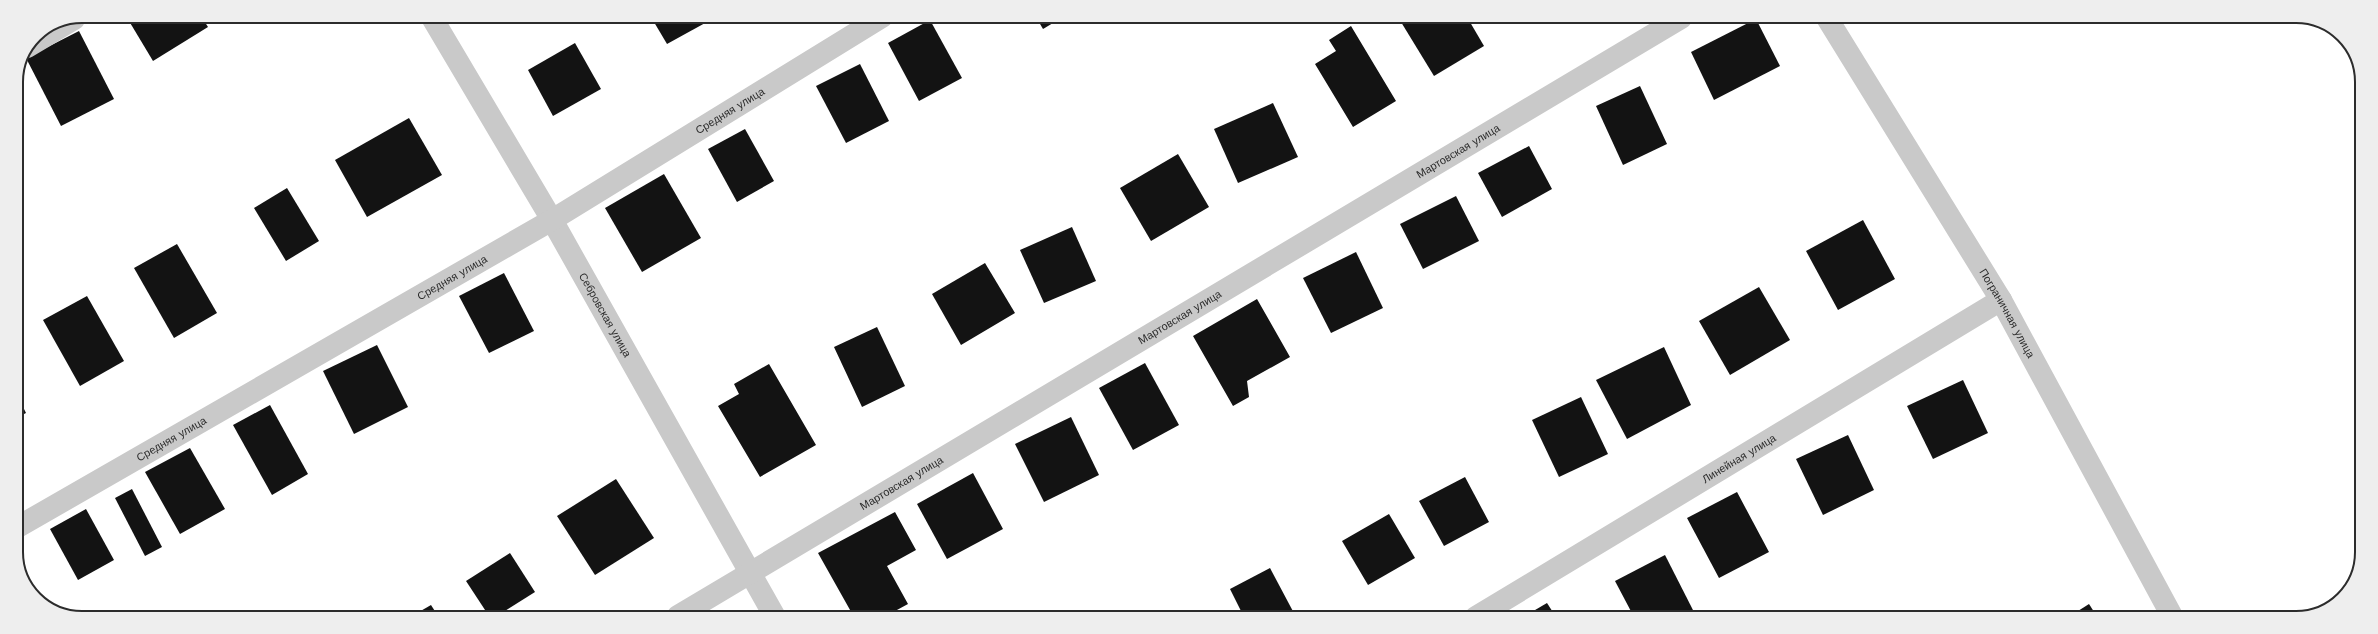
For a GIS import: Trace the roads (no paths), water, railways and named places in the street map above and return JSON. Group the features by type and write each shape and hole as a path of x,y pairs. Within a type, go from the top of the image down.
{"street":[{"name":"Себровская улица","path":"434,23 552,220 772,611"},
{"name":"Средняя улица","path":"23,524 552,220 872,23"},
{"name":"Мартовская улица","path":"687,611 1673,23"},
{"name":"Пограничная улица","path":"1830,23 2001,300 2169,611"},
{"path":"44,37 62,26"},
{"name":"Линейная улица","path":"1486,611 2001,300"}]}
